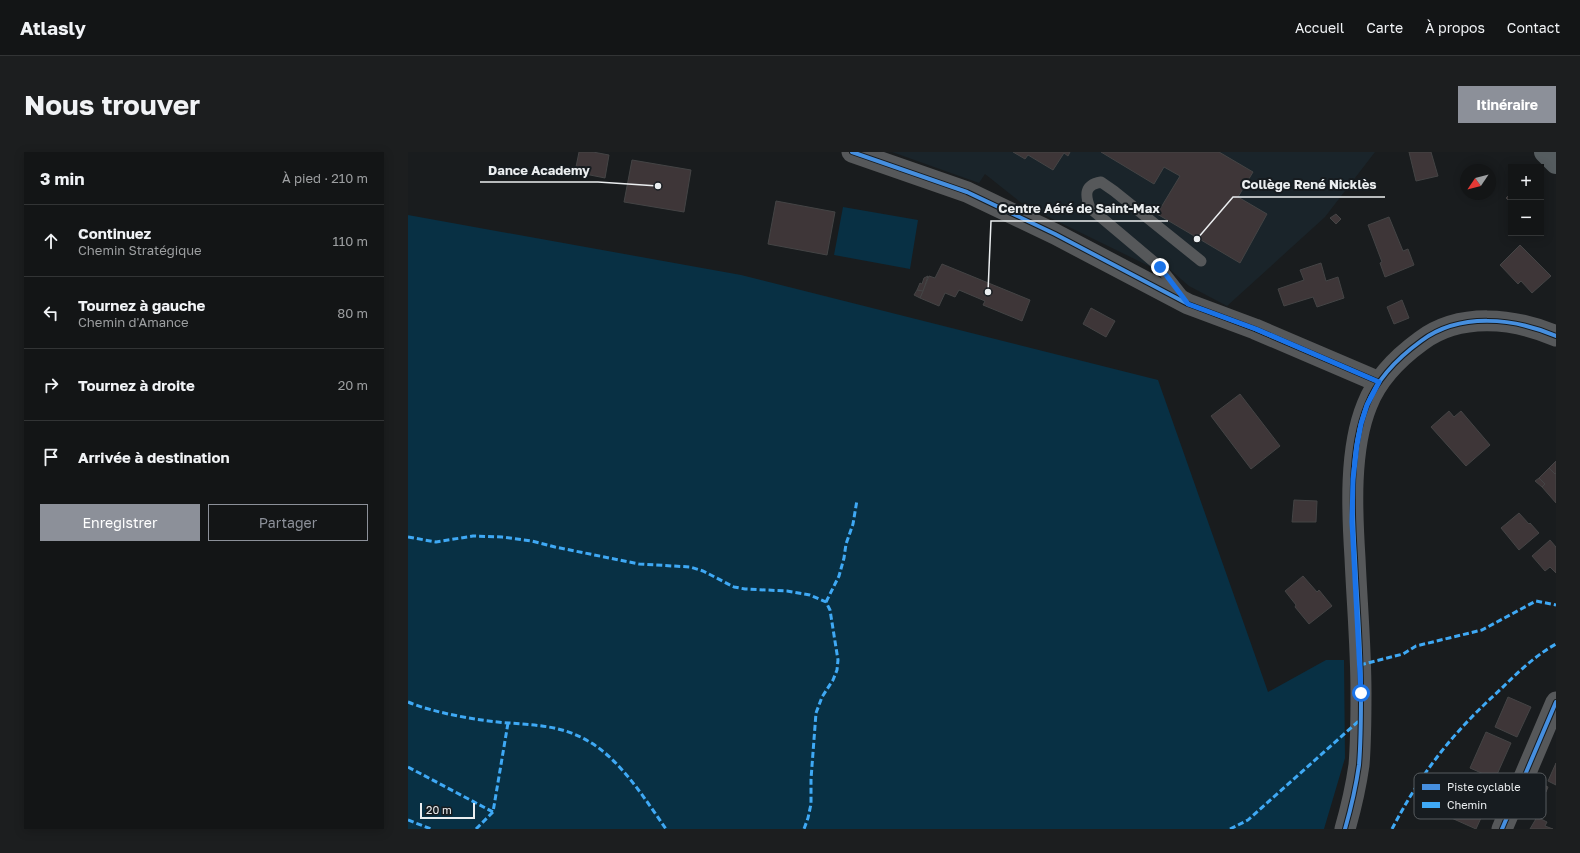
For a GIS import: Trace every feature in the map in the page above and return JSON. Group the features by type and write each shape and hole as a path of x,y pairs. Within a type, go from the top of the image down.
{"street":[{"path":"852,152 967,192 1055,234 1188,304 1256,329 1379,382"},
{"path":"1545,152 1556,163"},
{"path":"1345,829 1359,765 1361,732 1360,666 1352,522 1353,479 1357,445 1361,424 1367,405 1379,382 1413,347 1427,336 1452,325 1472,322 1503,321 1538,328 1556,336"},
{"path":"1526,773 1556,702"},
{"path":"1502,829 1506,819"}],"lane":[{"path":"1188,304 1160,267 1090,208 1086,196 1088,188 1101,182 1114,190 1201,261"}],"shaded area":[{"path":"892,152 1375,152 1325,217 1227,306 1189,286 1160,261 1153,268 1024,205 985,174 979,183"},
{"path":"843,207 918,220 910,269 834,255"},
{"path":"408,215 741,275 1158,380 1268,692 1326,660 1344,660 1345,758 1324,829 408,829"}],"building":[{"path":"579,152 593,152 609,155 605,178 575,172"},
{"path":"1013,152 1070,152 1068,156 1064,153 1053,170 1028,155 1025,159"},
{"path":"1101,152 1219,152 1253,172 1238,197 1267,214 1240,263 1157,214 1180,176 1164,167 1154,184"},
{"path":"1409,152 1431,152 1438,176 1416,181"},
{"path":"632,160 691,170 684,212 624,202"},
{"path":"776,201 835,212 827,255 768,244"},
{"path":"1336,214 1341,219 1336,224 1330,218"},
{"path":"1389,217 1403,251 1408,249 1414,265 1385,277 1380,263 1382,262 1368,225"},
{"path":"1520,245 1551,276 1532,293 1521,281 1518,284 1500,265"},
{"path":"1321,263 1326,281 1338,277 1344,298 1317,307 1313,297 1284,306 1278,289 1304,280 1300,270"},
{"path":"942,264 1030,300 1022,321 983,305 985,301 959,290 955,297 945,293 939,306 920,298 929,276 935,278"},
{"path":"928,276 923,291 917,290 920,283 922,284 924,278"},
{"path":"917,290 923,291 920,298 914,295"},
{"path":"1402,300 1409,318 1394,324 1387,307"},
{"path":"1091,308 1115,321 1106,337 1083,324"},
{"path":"1240,394 1280,446 1251,469 1211,416"},
{"path":"1449,411 1454,417 1461,411 1490,445 1466,466 1431,427"},
{"path":"1556,461 1556,473 1555,474 1549,468"},
{"path":"1549,468 1555,474 1556,473 1556,503 1542,487 1545,484 1539,478"},
{"path":"1539,478 1545,484 1542,487 1535,481"},
{"path":"1294,500 1317,501 1316,522 1292,522"},
{"path":"1519,513 1539,533 1519,550 1501,528"},
{"path":"1550,540 1556,547 1556,573 1550,567 1545,571 1532,556"},
{"path":"1303,576 1317,592 1319,590 1332,606 1309,624 1295,607 1296,605 1285,591"},
{"path":"1508,697 1531,707 1517,737 1495,727"},
{"path":"1486,732 1511,743 1498,773 1481,773 1470,768"},
{"path":"1556,763 1556,785 1548,781"},
{"path":"1454,819 1481,819 1476,829"},
{"path":"1536,819 1541,819 1547,822 1545,826 1553,829 1530,829"}],"marked path":[{"path":"826,602 839,576 846,544 853,524 857,500"},
{"path":"408,537 436,542 473,536 502,537 532,541 639,564 690,567 703,571 734,587 787,591 810,595 826,602 830,610 838,660 837,670 833,680 822,697 816,713 811,779 811,804 804,829"},
{"path":"1360,665 1403,654 1416,646 1482,630 1536,601 1556,605"},
{"path":"1426,773 1455,735 1478,711 1521,670 1541,653 1556,644"},
{"path":"408,702 431,710 457,716 497,722 549,727 579,736 611,758 631,780 666,829"},
{"path":"1230,829 1248,820 1361,719"},
{"path":"476,829 493,812 508,723"},
{"path":"408,767 493,812"},
{"path":"1392,829 1414,791"},
{"path":"408,820 431,829"}],"cycle path":[{"path":"852,152 967,192 1055,234 1188,304 1255,329 1379,382"},
{"path":"1345,829 1359,765 1361,720 1360,642 1353,520 1353,480 1357,441 1361,422 1371,395 1390,369 1405,354 1421,341 1436,332 1453,325 1487,321 1505,322 1523,325 1556,336"},
{"path":"1526,773 1556,702"},
{"path":"1502,829 1506,819"}],"place":[{"name":"Dance Academy","path":"658,186"},
{"name":"Collège René Nicklès","path":"1197,239"},
{"name":"Centre Aéré de Saint-Max","path":"988,292"}],"route":[{"path":"1160,267 1188,304 1256,329 1379,382 1367,405 1361,424 1353,479 1352,522 1361,693"}]}
